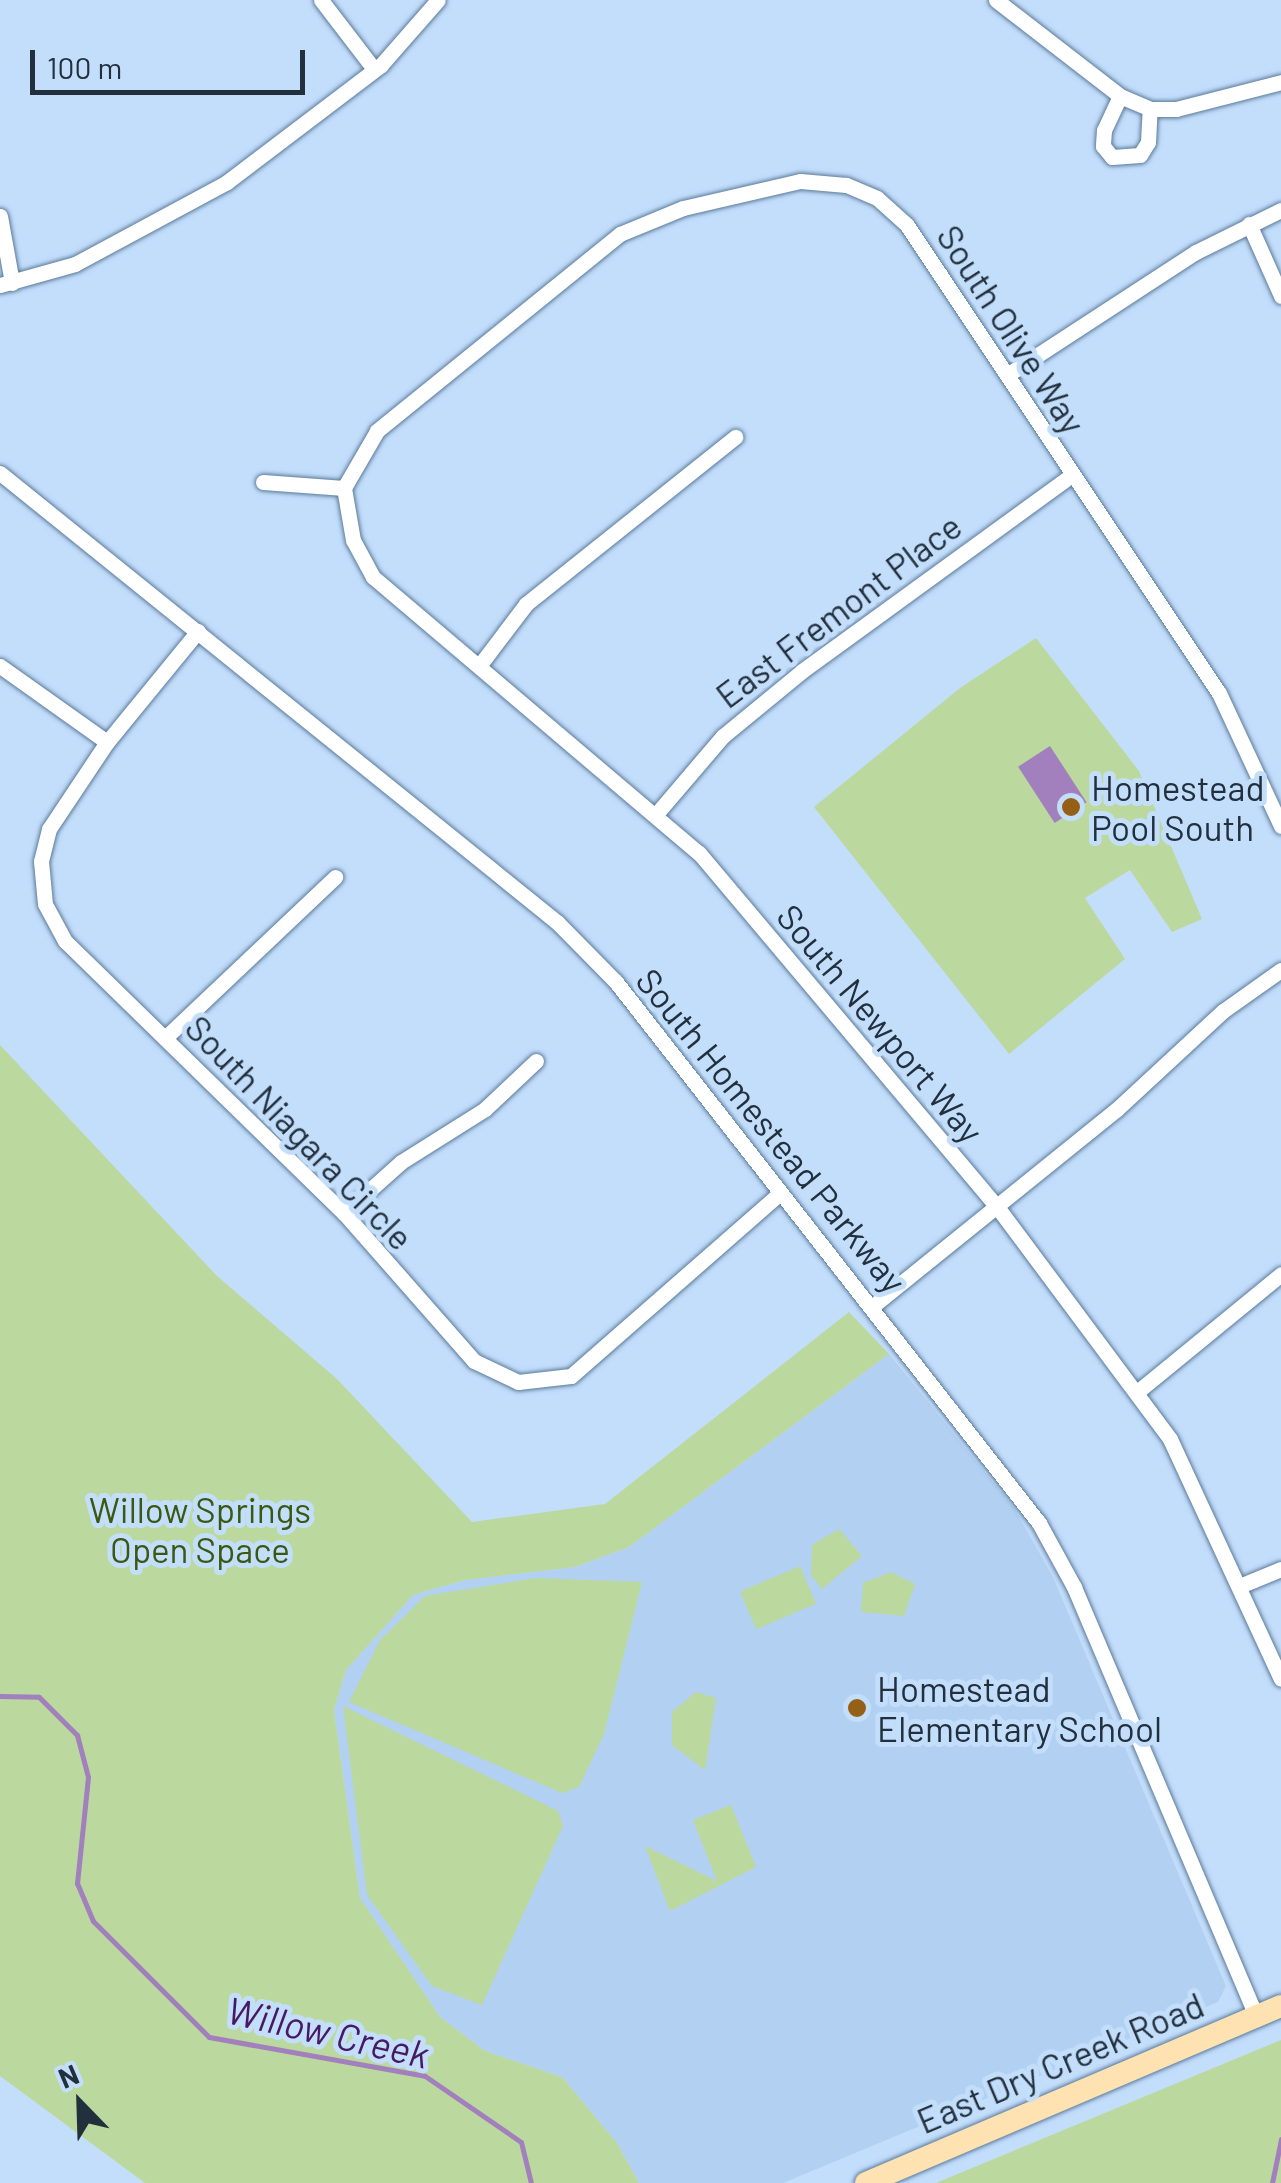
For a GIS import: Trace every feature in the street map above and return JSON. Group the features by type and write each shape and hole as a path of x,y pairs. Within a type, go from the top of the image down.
{"main road":[{"name":"East Dry Creek Road","path":"866,2183 1281,2006"}],"street":[{"path":"321,0 374,69"},
{"path":"0,216 6,284 75,264 188,205 374,69 406,42 438,0"},
{"path":"996,0 1120,96 1150,108 1176,109 1281,82"},
{"path":"1120,96 1104,130 1102,146 1112,158 1140,154 1148,142 1150,108"},
{"name":"South Olive Way","path":"344,488 377,431 620,234 683,208 821,180 877,198 907,224 1239,726 1281,826"},
{"path":"1007,375 1250,224 1281,210"},
{"path":"1250,224 1281,296"},
{"path":"479,666 526,604 735,436"},
{"name":"South Homestead Parkway","path":"0,472 579,942 874,1305 1055,1549 1256,2016"},
{"name":"East Fremont Place","path":"658,812 723,736 1072,475"},
{"path":"263,482 344,488"},
{"name":"South Newport Way","path":"344,488 353,540 373,577 658,812 734,893 998,1208 1137,1392 1197,1488 1281,1679"},
{"name":"South Niagara Circle","path":"198,632 107,742 49,829 42,892 66,941 344,1213 474,1360 518,1382 558,1382 588,1365 780,1193"},
{"path":"0,666 107,742"},
{"path":"166,1037 335,877"},
{"path":"874,1305 998,1208 1224,1010 1281,970"},
{"path":"344,1213 402,1162 485,1109 536,1061"},
{"path":"1137,1392 1281,1274"},
{"path":"1242,1585 1281,1570"}],"shaded area":[{"path":"1050,746 1086,802 1055,823 1018,767"},
{"path":"889,1354 1014,1508 1053,1577 1226,1986 1218,2002 783,2183 639,2183 617,2143 562,2077 485,2051 440,2017 360,1898 334,1710 346,1670 413,1595 465,1580 575,1567 629,1547"}],"green space":[{"path":"1036,638 1139,771 1202,919 1172,932 1130,870 1085,898 1125,959 1009,1054 814,807 960,688"},
{"name":"Willow Springs Open Space","path":"0,1045 217,1276 337,1379 472,1522 605,1504 849,1312 889,1354 629,1547 575,1567 465,1580 413,1595 346,1670 334,1710 360,1898 440,2017 485,2051 562,2077 617,2143 639,2183 145,2183 0,2076"},
{"path":"839,1529 862,1556 822,1589 811,1575 812,1545"},
{"path":"800,1566 816,1604 756,1629 740,1591"},
{"path":"891,1572 915,1584 904,1616 861,1612 863,1583"},
{"path":"536,1578 642,1582 604,1734 579,1787 562,1793 349,1702 380,1640 425,1596"},
{"path":"696,1692 716,1698 705,1770 672,1745 672,1712"},
{"path":"343,1706 558,1811 563,1826 482,2005 432,1986 367,1895"},
{"path":"731,1805 756,1867 670,1911 645,1846 717,1881 693,1820"},
{"path":"1281,2040 1281,2183 936,2183"}],"waterway":[{"name":"Willow Creek","path":"0,1696 39,1697 77,1735 88,1777 77,1883 93,1921 209,2037 425,2076 521,2142 531,2183"},
{"name":"Willow Creek","path":"1272,2183 1281,2139"}],"place":[{"name":"Homestead Pool South","path":"1071,807"},
{"name":"Homestead Elementary School","path":"857,1708"}]}
